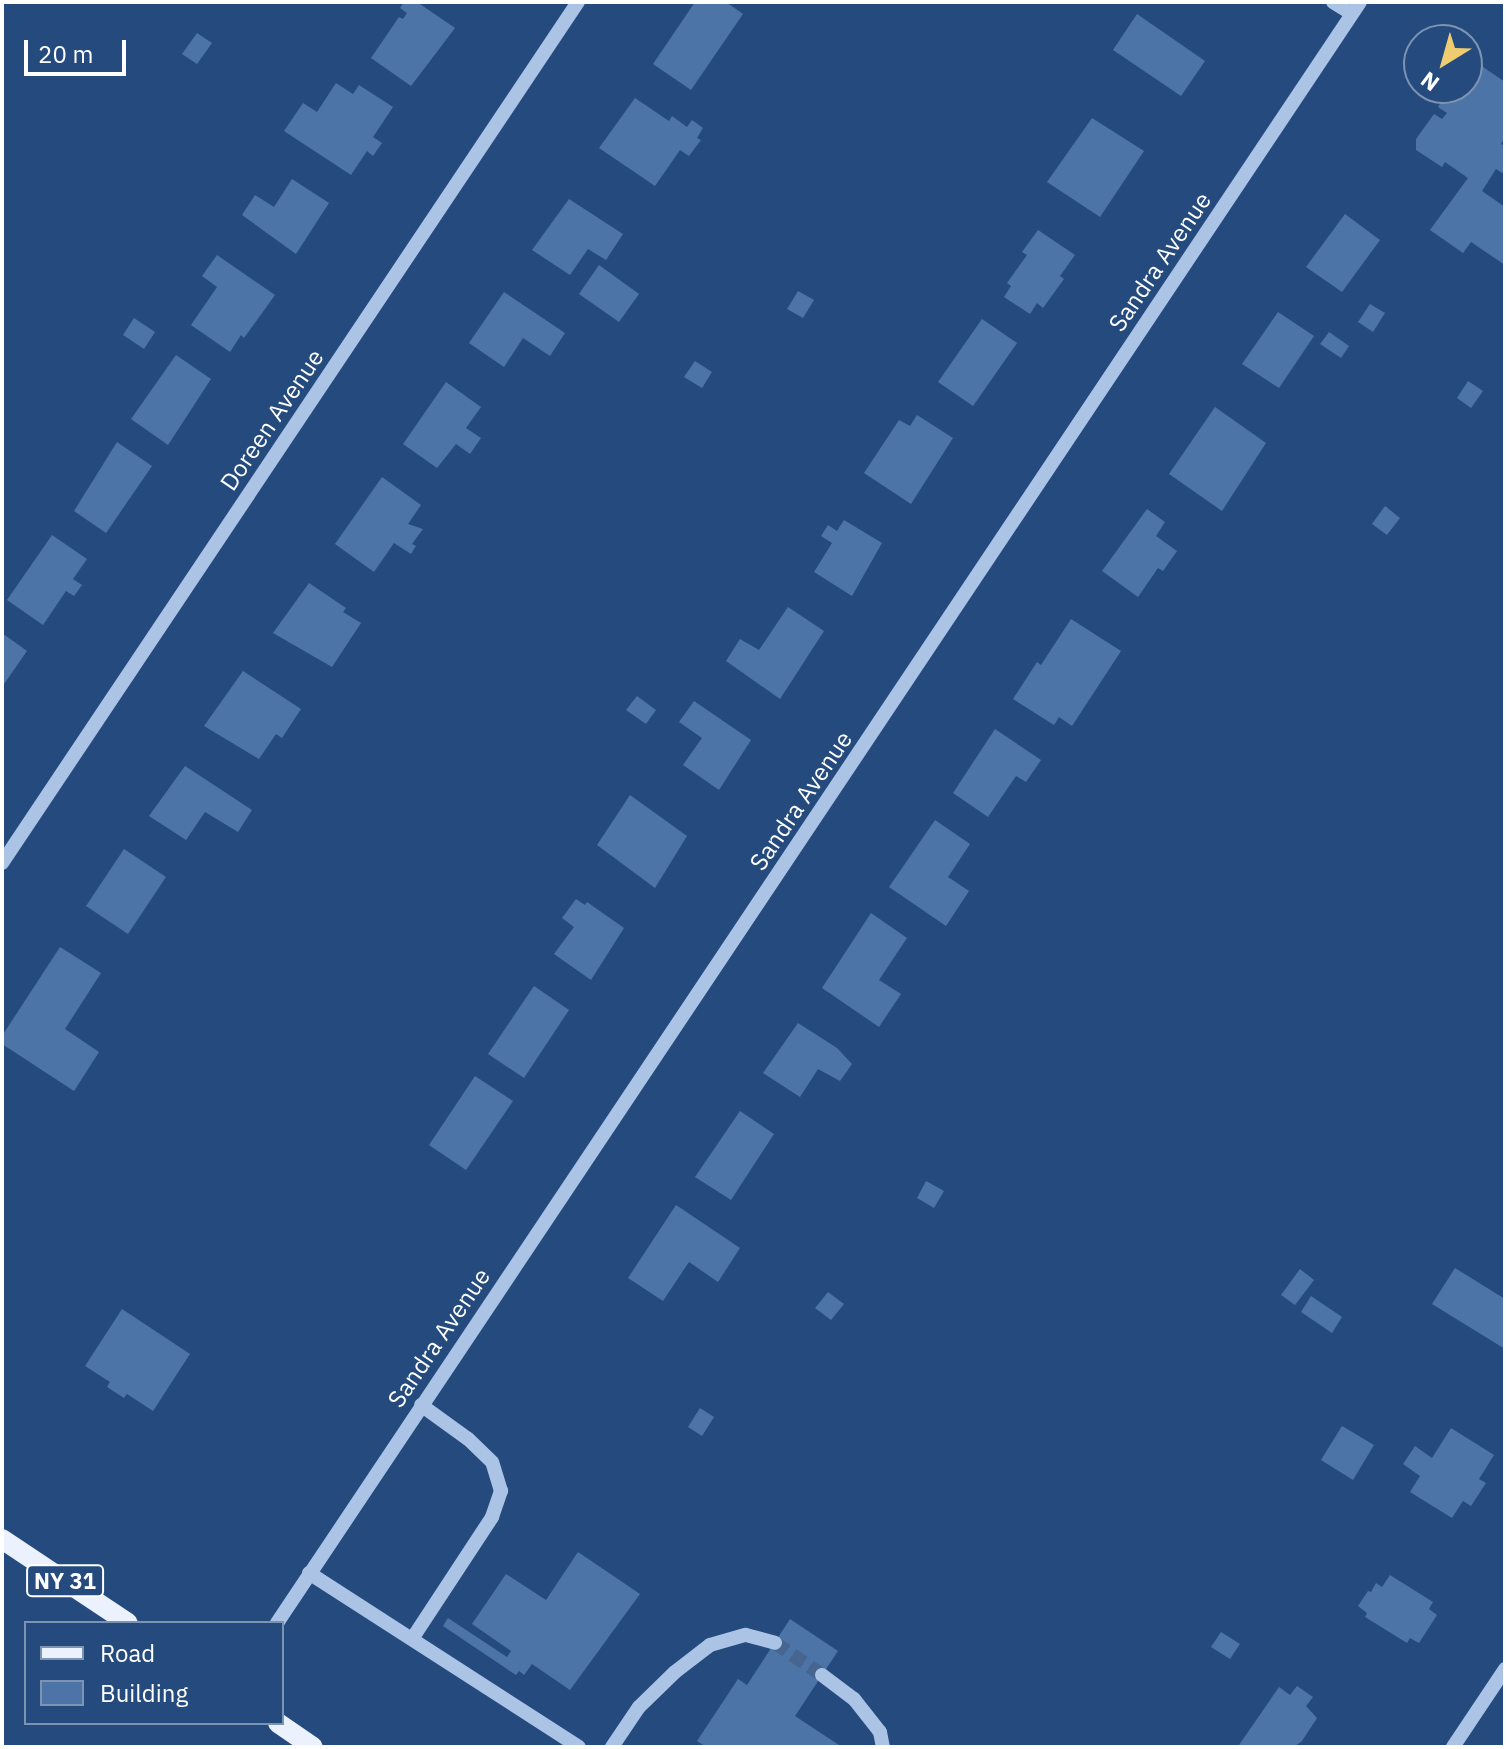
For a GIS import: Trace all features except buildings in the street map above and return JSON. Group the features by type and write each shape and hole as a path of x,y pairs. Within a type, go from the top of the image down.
{"main road":[{"name":"NY 31","path":"2,1539 125,1621"},
{"path":"281,1725 313,1747"}],"street":[{"name":"Doreen Avenue","path":"2,863 578,2"},
{"path":"1333,2 1356,8"},
{"name":"Sandra Avenue","path":"278,1621 1356,8"},
{"path":"412,1639 492,1517 501,1491 492,1462 468,1439 421,1405"},
{"path":"309,1573 579,1747"},
{"path":"612,1747 639,1707 675,1672 710,1645 746,1635 775,1643"},
{"path":"1453,1747 1505,1669"},
{"path":"822,1675 854,1699 880,1732 883,1747"}],"tunnel":[{"path":"775,1643 822,1675"}]}
